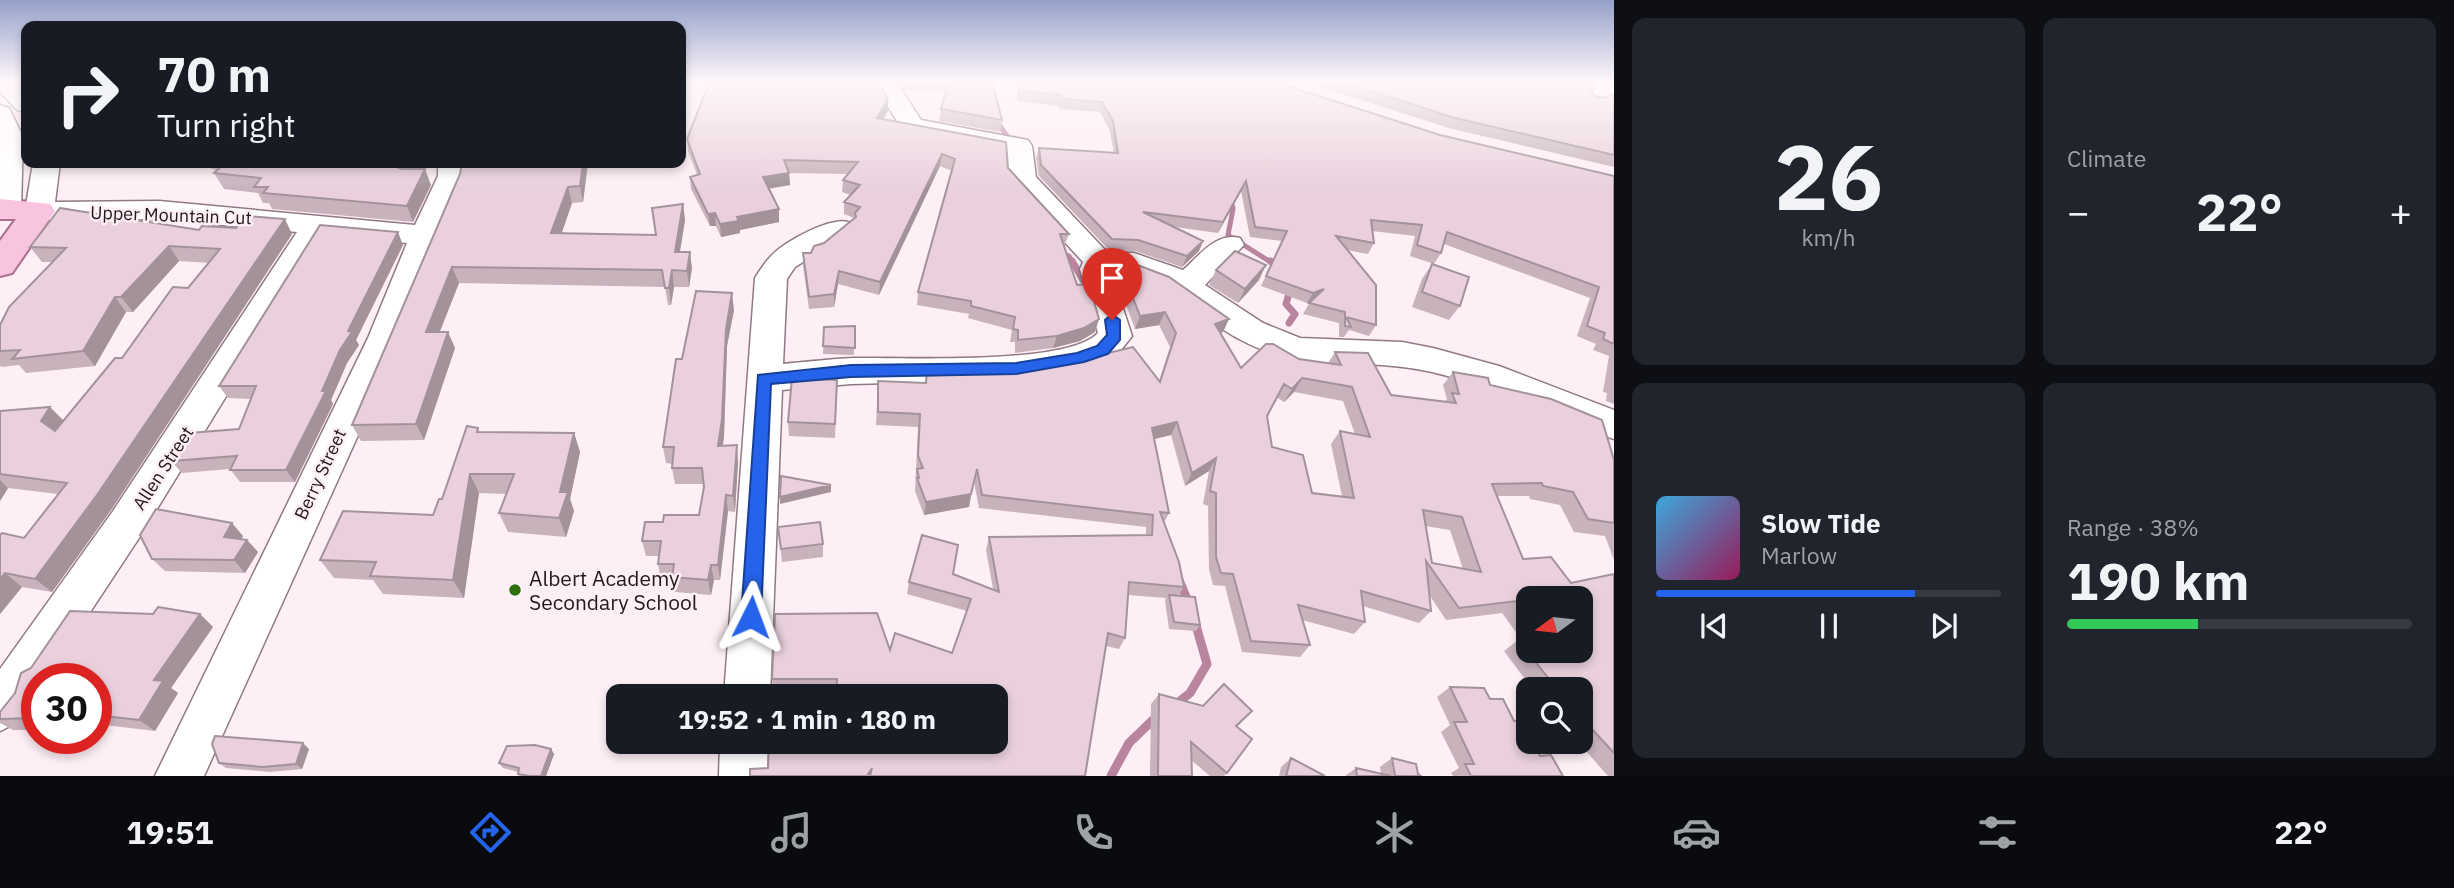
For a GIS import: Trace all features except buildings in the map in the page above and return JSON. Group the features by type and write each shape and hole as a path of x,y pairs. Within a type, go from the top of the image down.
{"main road":[{"path":"0,265 11,212"}],"street":[{"path":"906,117 912,126 1019,146 1022,179 1100,261 1152,268 1186,285 1251,331 1297,350 1402,355 1433,360 1487,375 1614,425"},
{"path":"3,129 11,212"},
{"path":"11,212 42,168"},
{"name":"Berry Street","path":"179,776 385,338 451,168"},
{"name":"Upper Mountain Cut","path":"11,212 159,210 425,235"},
{"name":"Allen Street","path":"0,708 127,523 318,223"},
{"path":"748,684 763,379 768,306 774,270 784,260 838,228"},
{"path":"1186,285 1229,245"},
{"path":"763,379 851,371 1016,368 1078,358 1102,350 1115,336 1096,276 1095,269 1100,261"},
{"path":"743,776 744,754"}],"waterway":[{"path":"996,120 1011,142"},
{"path":"1231,200 1233,209 1228,235 1272,263"},
{"path":"1061,253 1069,256 1073,263"},
{"path":"1072,261 1087,287"},
{"path":"1270,261 1279,267"},
{"path":"1289,323 1295,314 1286,304 1290,290"},
{"path":"1179,580 1189,604"},
{"path":"1175,705 1190,693 1207,664 1195,622"},
{"path":"1111,776 1129,743 1156,717"}],"place":[{"name":"Albert Academy Secondary School","path":"515,590"}],"route":[{"path":"751,617 763,379 851,371 968,371 1016,368 1078,358 1102,350 1115,336 1112,320"}]}
